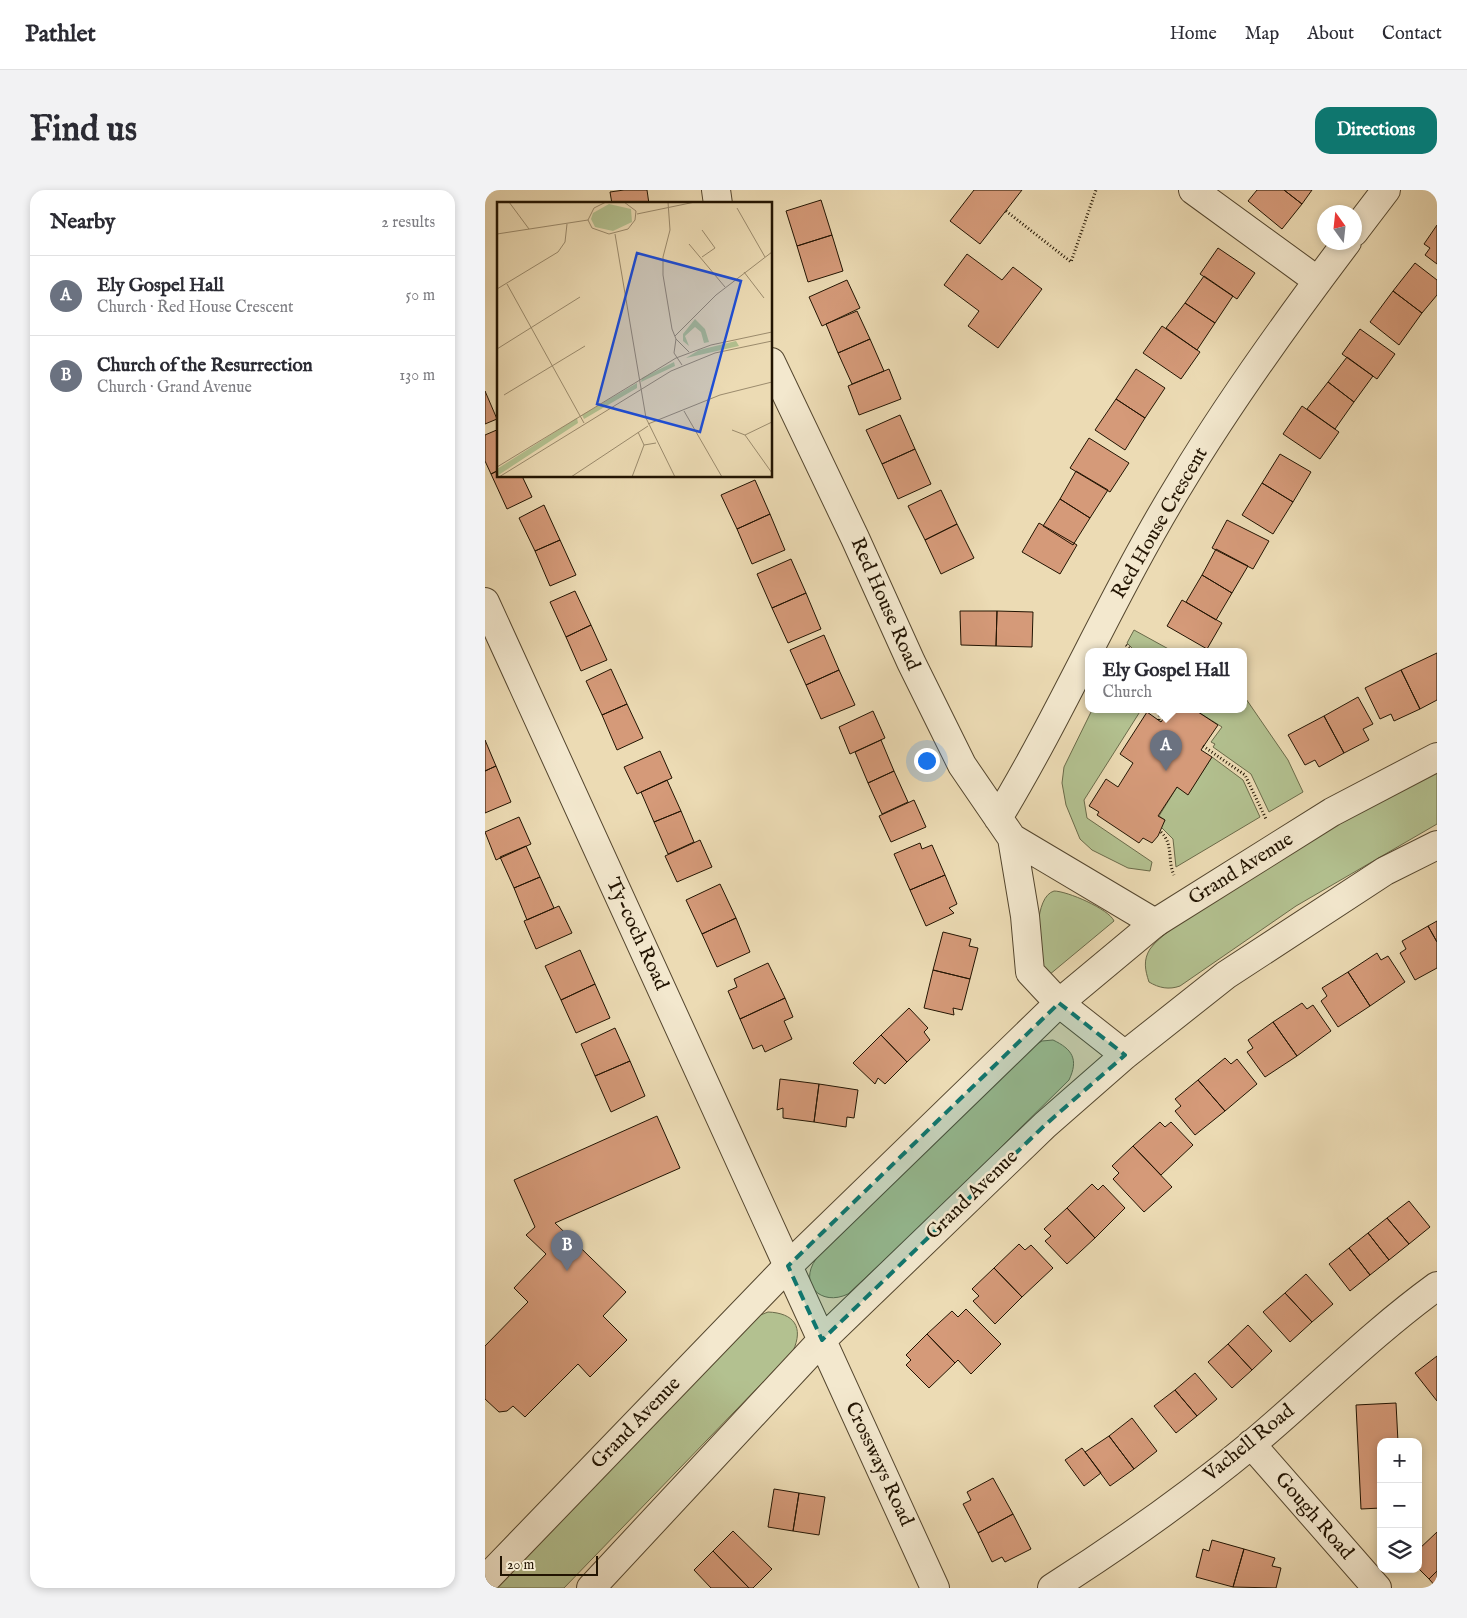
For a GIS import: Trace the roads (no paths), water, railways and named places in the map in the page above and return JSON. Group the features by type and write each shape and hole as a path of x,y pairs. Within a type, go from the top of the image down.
{"street":[{"path":"1193,190 1318,281"},
{"path":"1362,223 1386,190"},
{"name":"Red House Crescent","path":"1090,648 1124,582 1180,483 1253,368 1341,250"},
{"name":"Red House Road","path":"773,366 855,538 911,662 962,765 1005,828 1025,916 1030,972 1059,1003"},
{"name":"Ty-coch Road","path":"485,602 788,1266"},
{"name":"Red House Crescent","path":"1005,828 1030,766 1085,658"},
{"name":"Grand Avenue","path":"485,1580 788,1266 1059,1003 1155,923 1331,812 1437,757"},
{"name":"Red House Road","path":"1005,828 1155,923"},
{"name":"Grand Avenue","path":"591,1588 822,1340 1045,1125 1125,1055 1226,975 1385,871 1437,845"},
{"path":"1059,1003 1125,1055"},
{"path":"788,1266 822,1340"},
{"name":"Vachell Road","path":"1052,1588 1147,1524 1251,1444 1348,1359 1437,1286"},
{"name":"Crossways Road","path":"822,1340 935,1588"},
{"name":"Gough Road","path":"1251,1444 1377,1588"}],"place":[{"name":"Ely Gospel Hall","path":"1166,771"},
{"name":"Church of the Resurrection","path":"567,1271"}]}
